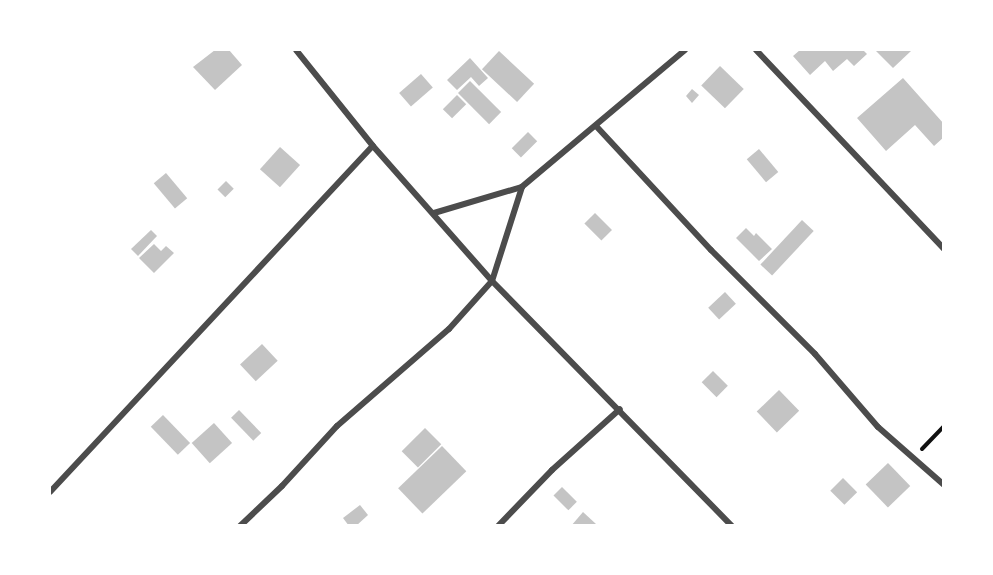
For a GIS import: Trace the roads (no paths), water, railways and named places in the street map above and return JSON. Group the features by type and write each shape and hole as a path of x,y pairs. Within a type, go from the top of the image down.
{"street":[{"path":"296,50 373,146 492,281 732,525"},
{"path":"434,213 522,187 597,127 685,50"},
{"path":"756,50 944,249"},
{"path":"597,127 711,249 815,354 862,411 944,485"},
{"path":"50,492 373,146"},
{"path":"240,525 282,486 337,426 448,329 492,281 522,187"},
{"path":"498,525 579,444 620,410"}]}
